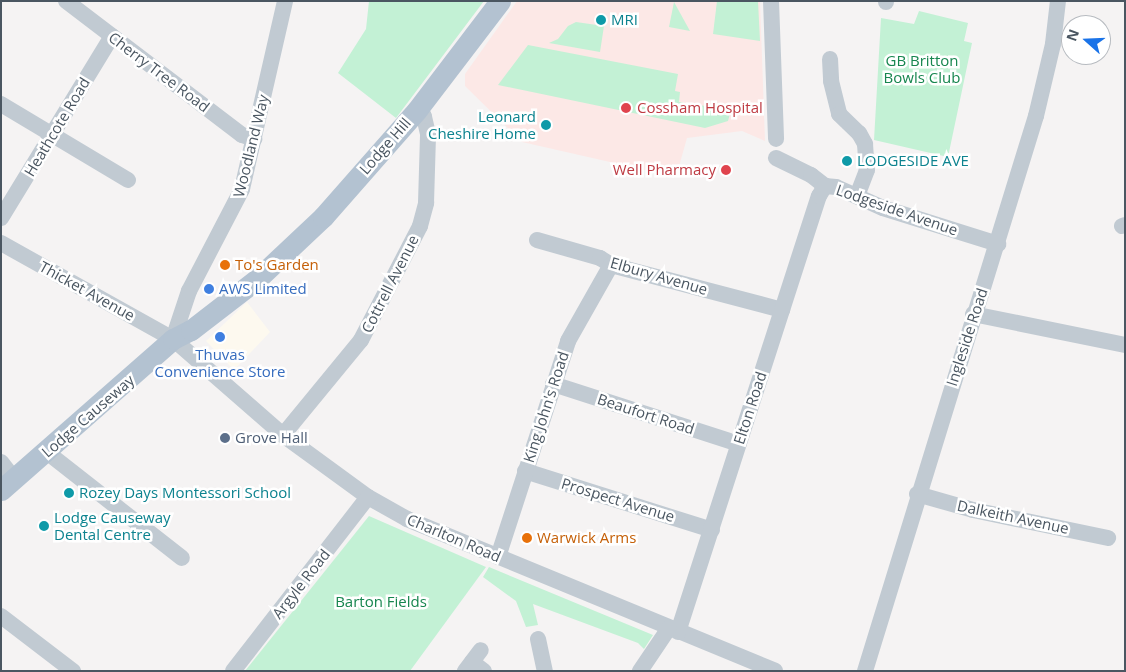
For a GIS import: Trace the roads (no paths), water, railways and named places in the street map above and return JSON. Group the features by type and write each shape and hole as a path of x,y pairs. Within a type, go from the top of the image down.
{"main road":[{"name":"Lodge Hill","path":"173,339 191,330 257,279 323,217 417,110 500,1"},
{"name":"Lodge Causeway","path":"8,485 48,452 173,339"}],"street":[{"name":"Cherry Tree Road","path":"66,1 242,135 254,139"},
{"name":"Woodland Way","path":"173,339 189,291 242,189 285,1"},
{"path":"771,1 776,139"},
{"name":"Ingleside Road","path":"865,671 917,494 973,314 998,244 1036,116 1053,44 1058,1"},
{"name":"Heathcote Road","path":"1,218 112,36"},
{"path":"830,60 831,81 839,114 859,132 865,144 867,170 857,196"},
{"path":"1,104 128,180"},
{"name":"Cottrell Avenue","path":"283,435 361,340 420,226 426,203 428,134 424,116 417,110"},
{"name":"Lodgeside Avenue","path":"776,158 825,186 836,187 883,208 998,244"},
{"name":"Elton Road","path":"640,671 674,630 712,530 819,196 825,186"},
{"name":"Elbury Avenue","path":"537,240 600,258 611,265 782,310"},
{"name":"Thicket Avenue","path":"1,243 173,339"},
{"name":"King John's Road","path":"498,557 568,341 611,265"},
{"path":"973,314 1125,344"},
{"name":"Charlton Road","path":"173,339 283,435 368,496 407,519 775,671"},
{"name":"Beaufort Road","path":"553,384 739,444"},
{"path":"48,452 182,558"},
{"path":"1,462 8,485"},
{"name":"Prospect Avenue","path":"525,471 712,530"},
{"name":"Dalkeith Avenue","path":"917,494 973,510 1108,538"},
{"name":"Argyle Road","path":"233,671 368,496"},
{"path":"1,616 73,671"},
{"path":"538,639 545,671"}],"place":[{"name":"MRI","path":"601,20"},
{"name":"Cossham Hospital","path":"626,108"},
{"name":"Leonard Cheshire Home","path":"546,125"},
{"name":"LODGESIDE AVE","path":"847,161"},
{"name":"Well Pharmacy","path":"726,170"},
{"name":"To's Garden","path":"225,265"},
{"name":"AWS Limited","path":"209,289"},
{"name":"Thuvas Convenience Store","path":"220,337"},
{"name":"Grove Hall","path":"225,438"},
{"name":"Rozey Days Montessori School","path":"69,493"},
{"name":"Lodge Causeway Dental Centre","path":"44,526"},
{"name":"Warwick Arms","path":"527,538"}],"park label":[{"name":"GB Britton Bowls Club","path":"922,68"},
{"name":"Barton Fields","path":"381,602"}]}
